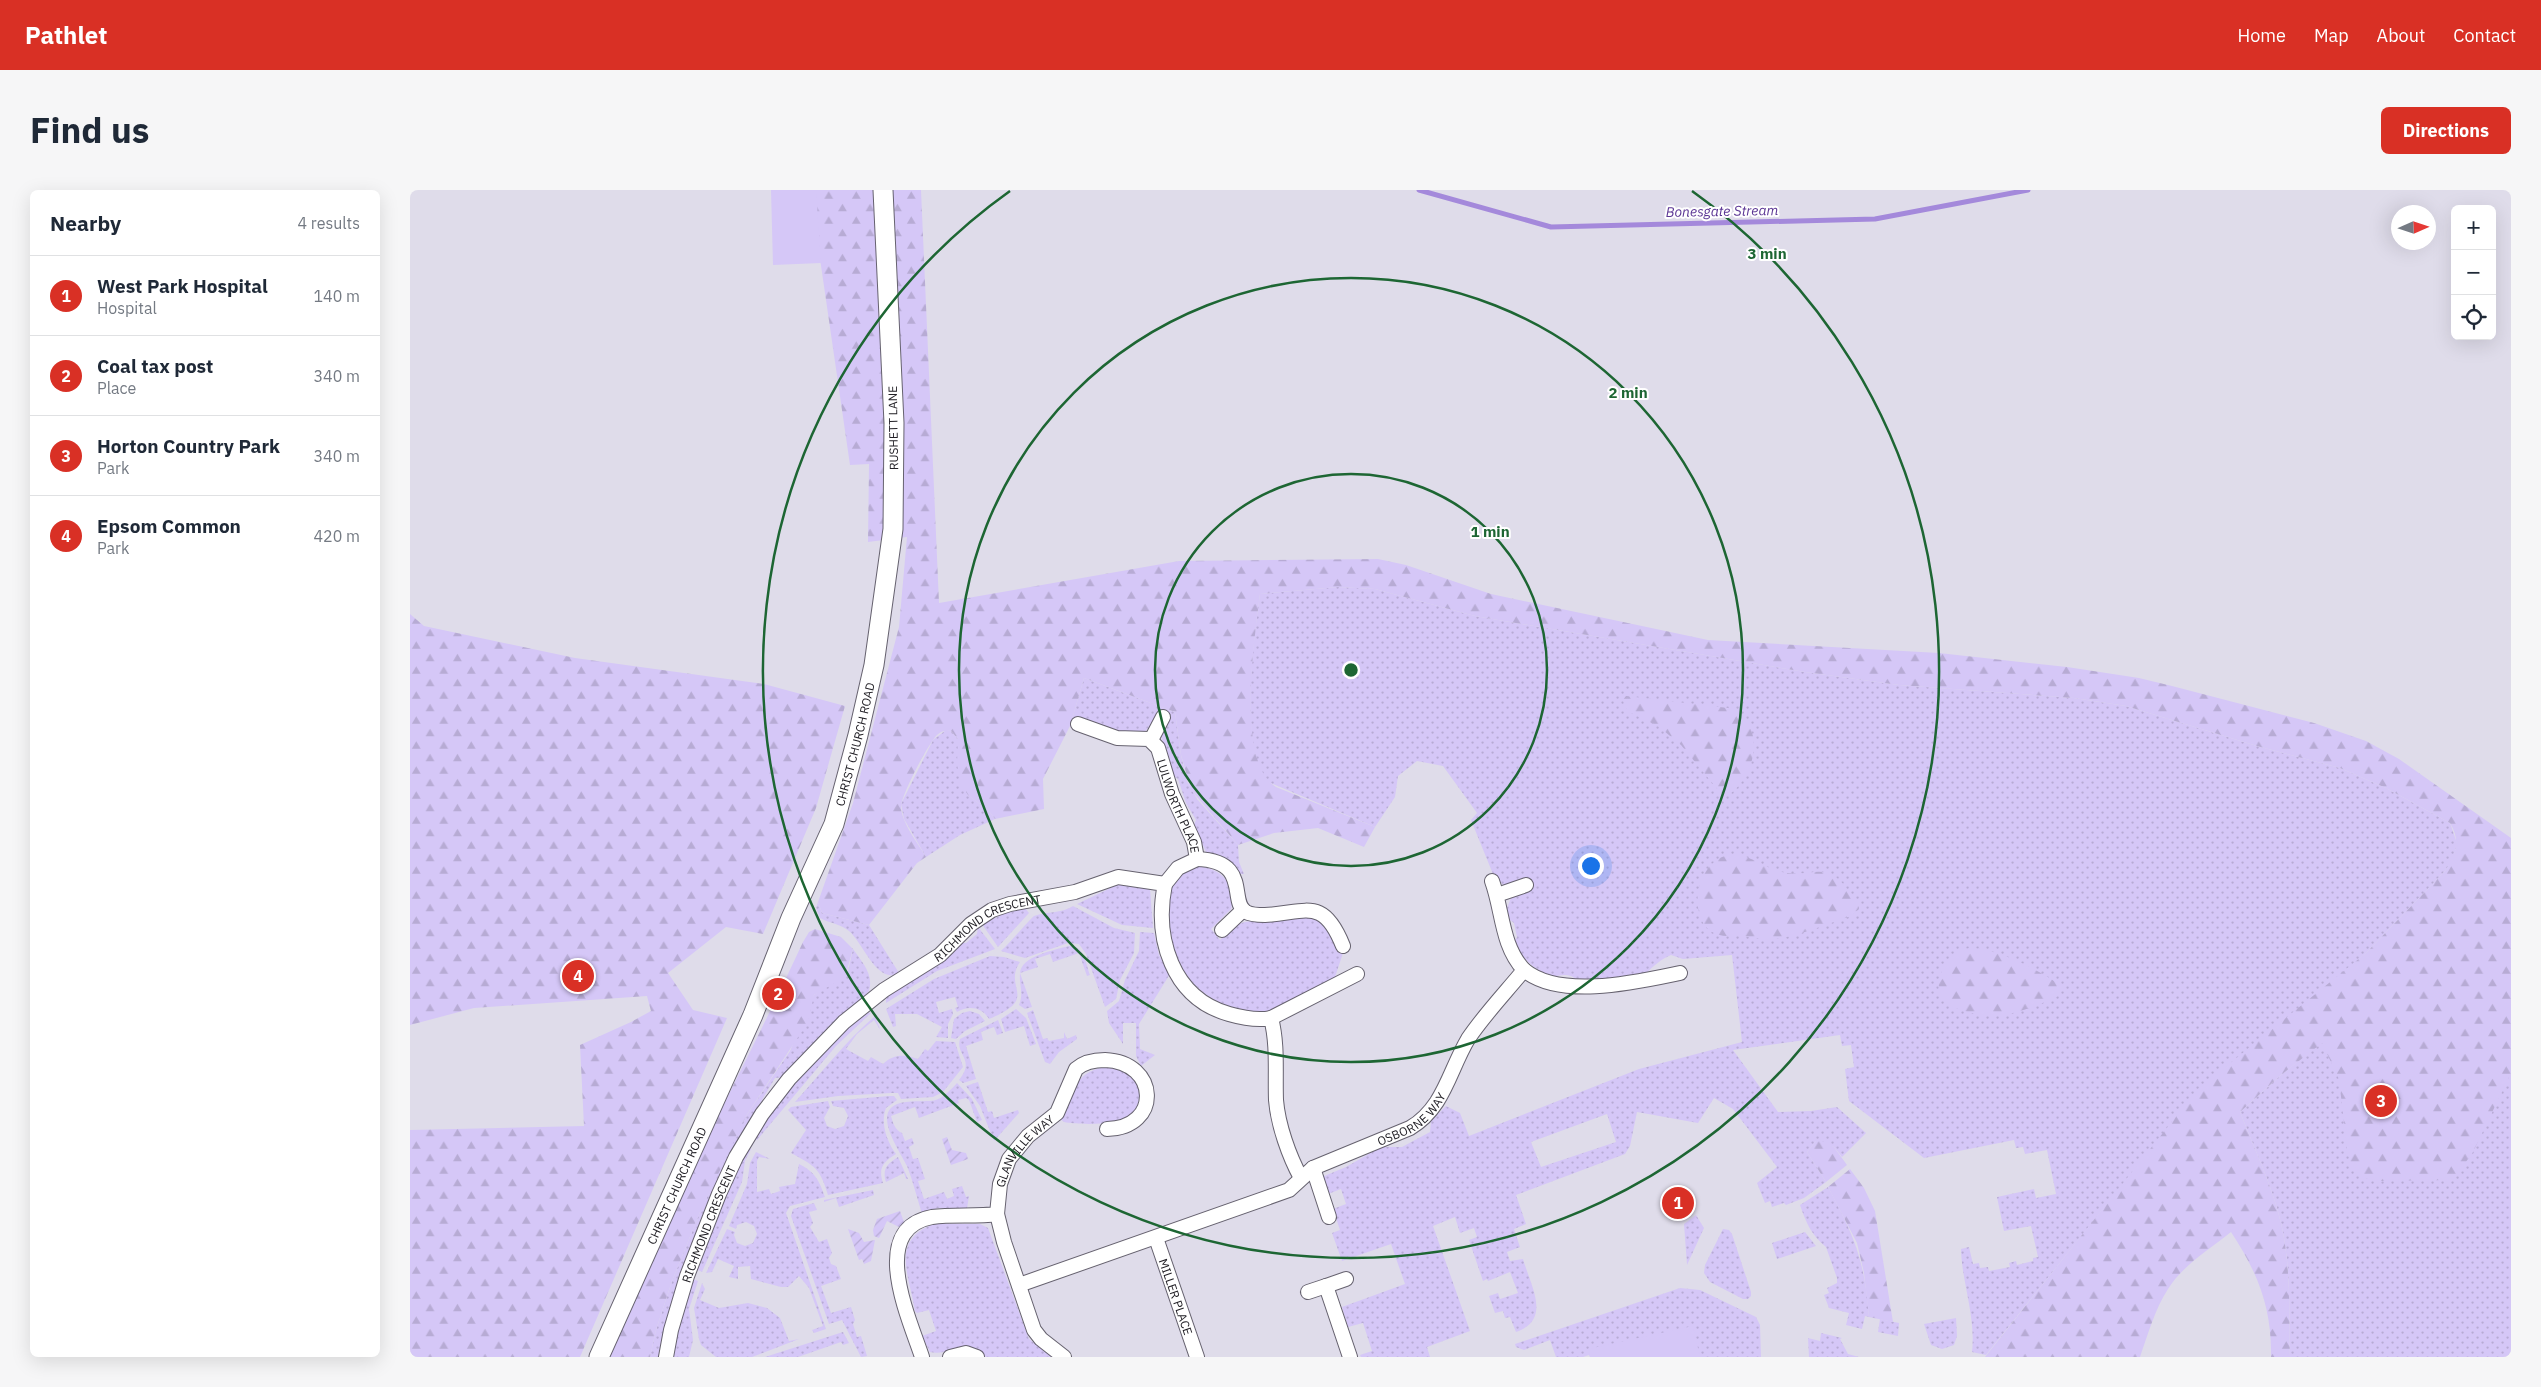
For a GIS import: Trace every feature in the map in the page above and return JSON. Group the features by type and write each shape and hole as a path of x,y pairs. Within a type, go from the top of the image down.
{"main road":[{"name":"RUSHETT LANE","path":"874,665 893,529 894,423 883,190"},
{"name":"CHRIST CHURCH ROAD","path":"599,1357 753,1016 791,918 834,824 874,665"}],"street":[{"path":"1078,724 1112,737 1151,740 1163,717"},
{"name":"LULWORTH PLACE","path":"1151,740 1158,748 1172,794 1192,837 1197,859"},
{"name":"LULWORTH PLACE","path":"1166,884 1178,868 1197,859 1216,863 1232,874 1237,882 1239,904 1243,910"},
{"name":"RICHMOND CRESCENT","path":"666,1357 671,1330 687,1276 718,1194 736,1157 762,1114 789,1078 844,1022 884,990 940,955 976,920 997,908 1075,892 1118,877 1166,884"},
{"path":"1492,881 1497,895 1507,942 1512,954 1524,970 1544,982 1580,988 1680,973"},
{"path":"1166,884 1162,910 1163,939 1172,963 1184,984 1199,1000 1218,1011 1253,1019 1271,1018 1357,974"},
{"path":"1497,895 1526,885"},
{"path":"1222,930 1243,910 1260,915 1306,909 1316,911 1335,928 1343,946"},
{"name":"OSBORNE WAY","path":"1156,1238 1289,1190 1313,1168 1410,1128 1427,1116 1442,1096 1468,1040 1524,970"},
{"path":"1271,1018 1276,1050 1277,1108 1301,1178"},
{"name":"GLANVILLE WAY","path":"1064,1357 1037,1335 1004,1242 997,1214 1000,1184 1009,1159 1028,1136 1057,1113 1076,1069 1093,1061 1113,1061 1129,1066 1141,1076 1146,1086 1146,1102 1138,1119 1125,1127 1107,1129"},
{"path":"1313,1168 1329,1217"},
{"path":"922,1357 896,1273 896,1262 901,1242 912,1227 929,1218 997,1214"},
{"path":"1019,1285 1156,1238"},
{"name":"MILLER PLACE","path":"1156,1238 1196,1357"},
{"path":"1308,1292 1346,1279"},
{"path":"1326,1286 1350,1357"},
{"path":"950,1357 966,1353 977,1357"}],"green space":[{"path":"771,190 816,190 821,263 773,265"},
{"path":"810,190 921,190 939,603 1179,561 1378,559 1406,565 1491,594 1708,640 1939,653 2067,667 2139,678 2314,723 2366,741 2399,759 2511,838 2511,1073 2473,1152 2453,1180 2369,1180 2356,1171 2350,1162 2347,1149 2339,1079 2322,1043 2281,1075 2240,1112 2268,1181 2281,1223 2288,1273 2290,1357 2271,1357 2271,1339 2266,1307 2249,1262 2231,1232 2189,1265 2174,1280 2159,1305 2140,1357 1985,1357 2197,1090 2366,953 2445,871 2456,847 2455,836 2450,823 2386,788 2340,768 2257,746 2126,706 2074,698 1899,685 1805,672 1475,616 1375,589 1338,587 1260,594 1252,667 1252,726 1256,753 1263,774 1276,787 1375,827 1364,847 1318,828 1274,833 1238,845 1191,790 1181,755 1175,712 1084,678 1070,726 1043,779 1044,809 995,819 988,810 968,795 960,783 957,763 958,739 951,731 942,732 933,740 921,759 905,793 901,808 908,827 926,857 917,863 869,925 822,913 818,902 853,803 899,627 907,537 868,542 869,464 850,465"},
{"path":"1338,587 1375,589 1475,616 1805,672 1899,685 2074,698 2126,706 2257,746 2340,768 2386,788 2450,823 2457,843 2453,860 2445,871 2366,953 2171,1124 1986,1355 1972,1352 1971,1313 1961,1249 1969,1247 1973,1264 1979,1263 1980,1268 1988,1267 1989,1271 2010,1267 2009,1263 2016,1261 2017,1265 2033,1261 2033,1258 2038,1257 2031,1226 2004,1231 1997,1197 2034,1189 2036,1198 2056,1194 2047,1150 2025,1154 2023,1147 2016,1148 2014,1140 1924,1158 1849,1101 1845,1069 1854,1067 1851,1045 1842,1046 1840,1035 1733,1050 1778,1112 1811,1111 1837,1107 1866,1133 1842,1157 1834,1147 1816,1141 1807,1152 1826,1182 1804,1198 1786,1205 1784,1203 1772,1207 1770,1201 1765,1203 1757,1183 1777,1167 1733,1109 1714,1098 1698,1123 1637,1112 1630,1146 1625,1154 1516,1195 1526,1224 1514,1229 1520,1247 1507,1252 1510,1261 1523,1259 1534,1291 1536,1311 1533,1319 1527,1326 1516,1332 1510,1317 1505,1318 1503,1311 1495,1313 1489,1296 1498,1293 1500,1299 1518,1293 1510,1272 1488,1281 1487,1279 1483,1281 1469,1240 1477,1237 1474,1228 1460,1233 1455,1217 1433,1226 1470,1331 1427,1347 1430,1357 1361,1357 1360,1355 1372,1351 1363,1323 1348,1327 1342,1307 1405,1284 1391,1244 1342,1261 1332,1233 1340,1230 1333,1209 1346,1204 1341,1189 1328,1194 1322,1177 1346,1167 1381,1147 1402,1147 1430,1132 1431,1121 1446,1106 1460,1113 1469,1136 1639,1069 1742,1042 1732,955 1683,959 1671,955 1646,973 1610,979 1578,981 1567,975 1554,977 1541,972 1530,964 1514,942 1517,937 1514,923 1509,919 1507,908 1511,898 1532,889 1529,879 1504,886 1498,879 1495,879 1471,820 1477,813 1443,766 1417,761 1398,776 1395,797 1375,827 1268,782 1259,766 1253,744 1251,719 1250,691 1254,637 1260,594","holes":["1607,1114 1616,1142 1541,1167 1531,1142"]},
{"path":"410,614 424,626 575,658 764,684 845,706 816,808 763,934 726,927 668,973 693,1010 727,1018 580,1357 410,1357 410,1130 584,1126 580,1045 651,1011 647,996 474,1008 410,1025"},
{"path":"1084,678 1175,712 1187,781 1197,799 1238,845 1239,862 1244,874 1239,874 1221,858 1206,852 1194,825 1196,820 1186,803 1178,779 1172,775 1162,739 1161,734 1170,717 1159,711 1149,727 1139,734 1121,733 1078,716 1072,728 1070,726"},
{"path":"1626,696 1728,708 1740,715 1748,724 1753,735 1754,748 1747,773 1740,784 1731,793 1719,791 1681,745 1658,726 1631,713 1625,707 1623,700"},
{"path":"946,730 951,731 958,739 968,795 988,810 995,819 960,835 926,857 904,819 901,804 933,740"},
{"path":"1728,855 1737,855 1751,859 1775,870 1792,874 1824,872 1832,875 1851,894 1859,909 1851,916 1803,933 1774,939 1716,934 1707,928 1701,919 1698,907 1698,894 1701,881 1707,870 1716,861"},
{"path":"2511,865 2511,1357 2290,1357 2288,1273 2281,1223 2268,1181 2240,1112 2281,1075 2322,1042"},
{"path":"1193,867 1202,867 1217,872 1224,877 1231,891 1231,909 1211,929 1220,940 1235,927 1245,922 1296,916 1314,918 1327,929 1337,951 1342,950 1343,953 1334,980 1279,1008 1257,1013 1244,1012 1228,1006 1213,999 1201,990 1183,969 1172,941 1170,926 1169,901 1172,886 1180,874"},
{"path":"1119,884 1150,889 1153,928 1122,925 1077,904"},
{"path":"818,902 822,913 869,925 899,973 891,975 877,968 849,931 820,918 816,908"},
{"path":"1073,906 1114,928 1135,933 1134,953 1120,980 1116,999 1105,1007 1086,954 1079,944 1068,943 1025,958 1001,951 1034,916 1068,909"},
{"path":"1025,908 1029,913 998,947 983,924 1005,913"},
{"path":"978,927 995,949 937,971 886,1003 886,997 960,943 966,943 977,934"},
{"path":"815,929 841,937 853,949 845,977 814,995 808,1022 746,1116 700,1212 672,1281 656,1330 650,1357 609,1357 640,1280 669,1216 803,942 809,932"},
{"path":"1140,932 1154,933 1159,955 1170,974 1139,1024 1140,1049 1155,1055 1141,1066 1136,1056 1136,1023 1123,1023 1123,1044 1109,1023 1107,1011 1119,1001 1125,980 1139,951"},
{"path":"1069,946 1081,952 1090,975 1087,976 1079,953 1053,962 1050,954 1035,959 1038,967 1020,973 1026,963 1032,958"},
{"path":"1970,948 1992,952 2029,967 2060,985 2061,993 2055,998 2010,1014 1977,1014 1953,1007 1943,1000 1939,993 1942,971 1950,958 1962,950"},
{"path":"853,949 869,974 869,991 785,1077 775,1078 735,1146 662,1357 650,1357 656,1330 672,1281 700,1212 732,1143 746,1116 790,1051 814,995 848,971"},
{"path":"990,956 1004,957 1020,962 1015,979 1017,999 1005,1012 989,1019 983,1012 975,1008 966,1008 957,1012 955,1008 958,1007 955,997 936,1002 939,1013 952,1009 953,1014 948,1024 948,1038 936,1037 942,1027 917,1014 895,1014 896,1026 893,1027 886,1009 934,979"},
{"path":"1020,973 1032,1007 1025,1009 1019,1005 1021,997"},
{"path":"1016,1009 1026,1018 1036,1044 1030,1046 1024,1026 1005,1032 1001,1019"},
{"path":"1033,1010 1043,1039 1047,1038 1049,1041 1064,1038 1064,1032 1067,1039 1076,1035 1077,1039 1059,1052 1050,1064 1045,1062 1027,1013"},
{"path":"970,1011 979,1014 985,1021 965,1031 956,1039 951,1038 954,1019 962,1013"},
{"path":"865,1012 871,1013 836,1046 757,1140 754,1137 792,1087 834,1041"},
{"path":"875,1016 881,1031 874,1020 857,1034 846,1049 868,1061 871,1057 883,1064 891,1058 899,1056 918,1059 925,1049 928,1051 936,1041 955,1042 963,1067 943,1092 933,1097 901,1099 898,1093 891,1093 838,1096 795,1102 843,1047"},
{"path":"998,1020 1003,1033 997,1035 994,1027 981,1032 983,1040 966,1046 976,1079 963,1083 959,1080 966,1067 960,1049 960,1039"},
{"path":"1105,1067 1125,1073 1135,1080 1140,1091 1134,1113 1124,1120 1107,1123 1070,1123 1060,1119 1080,1079 1094,1070"},
{"path":"978,1082 988,1112 992,1111 994,1118 1018,1110 1019,1113 994,1141 980,1106 966,1086"},
{"path":"957,1083 972,1099 982,1120 977,1122 969,1100 966,1098 958,1100 959,1103 919,1118 915,1107 891,1116 905,1141 912,1138 914,1144 909,1147 913,1159 918,1158 925,1179 918,1181 924,1199 944,1192 947,1199 954,1196 952,1189 962,1186 966,1197 969,1196 967,1208 938,1208 922,1214 907,1166 889,1129 887,1120 889,1111 895,1105 906,1102 939,1099"},
{"path":"894,1096 897,1100 886,1108 884,1126 887,1138 896,1154 881,1169 883,1183 828,1195 816,1169 791,1153 806,1130 788,1110 791,1107 828,1101 830,1107 824,1118 827,1126 835,1129 844,1126 848,1116 844,1108 833,1106 831,1101"},
{"path":"947,1137 952,1150 966,1153 968,1159 951,1165 942,1139"},
{"path":"1820,1140 1834,1147 1847,1165 1826,1182 1807,1152 1816,1141"},
{"path":"747,1147 751,1149 745,1161 742,1182 702,1272 694,1268"},
{"path":"756,1152 770,1159 759,1157 757,1161 757,1192 769,1189 771,1194 780,1191 779,1187 795,1184 799,1164 813,1173 823,1191 825,1197 790,1206 786,1213 826,1329 814,1333 812,1330 823,1326 809,1288 799,1276 788,1287 781,1287 751,1279 750,1266 738,1267 738,1279 729,1277 734,1266 718,1259 712,1272 706,1273 727,1229 735,1232 734,1235 737,1243 745,1246 753,1243 757,1234 754,1226 746,1222 737,1225 736,1229 729,1226 747,1184 750,1163"},
{"path":"898,1157 908,1179 906,1179 904,1173 886,1182 886,1167"},
{"path":"1850,1169 1864,1188 1875,1211 1893,1322 1869,1317 1864,1273 1857,1243 1828,1187"},
{"path":"1828,1187 1857,1249 1865,1280 1869,1317 1865,1316 1862,1329 1846,1325 1849,1313 1829,1308 1824,1295 1829,1293 1827,1288 1837,1283 1837,1278 1826,1247 1810,1229 1800,1205"},
{"path":"873,1190 874,1195 839,1207 836,1198 824,1202 824,1200"},
{"path":"814,1203 817,1210 809,1212 813,1223 810,1227 819,1242 827,1239 832,1253 829,1258 831,1264 836,1266 841,1279 821,1286 831,1313 851,1307 857,1337 861,1336 867,1356 861,1357 842,1320 829,1324 791,1216 793,1209"},
{"path":"900,1211 905,1225 899,1227 887,1221 879,1238 874,1236 873,1230 877,1219"},
{"path":"1696,1215 1704,1228 1687,1265 1684,1224"},
{"path":"934,1224 980,1224 988,1228 1029,1339 1052,1357 986,1357 978,1351 965,1347 938,1353 930,1352 922,1336 936,1331 929,1310 917,1313 915,1311 906,1261 907,1250 911,1240 920,1231"},
{"path":"848,1229 859,1233 864,1242 875,1240 871,1261 864,1264 862,1259 859,1260"},
{"path":"1723,1229 1729,1230 1732,1234 1751,1292 1751,1296 1748,1299 1743,1299 1710,1282 1704,1273 1705,1265"},
{"path":"1805,1232 1816,1246 1777,1259 1772,1243"},
{"path":"690,1278 698,1281 689,1309 693,1340 689,1357 670,1357"},
{"path":"702,1283 705,1289 700,1300 719,1308 748,1303 767,1308 780,1318 789,1341 799,1339 752,1357 716,1357 701,1345 699,1339 694,1308"},
{"path":"1680,1288 1700,1290 1756,1317 1760,1325 1761,1357 1590,1357 1589,1355 1583,1357 1556,1357 1550,1340 1524,1350 1516,1347 1515,1344"},
{"path":"1956,1318 1957,1336 1954,1345 1942,1349 1931,1345 1924,1324"},
{"path":"1880,1319 1899,1323 1898,1336 1878,1332"},
{"path":"1693,1326 1700,1357 1590,1357 1588,1349"},
{"path":"843,1332 849,1343 843,1345 841,1342 798,1357 765,1357"},
{"path":"1821,1333 1842,1338 1840,1339 1848,1354 1859,1357 1809,1357 1808,1338 1820,1341"}],"waterway":[{"name":"Bonesgate Stream","path":"1419,190 1551,227 1875,219 2028,190"}],"place":[{"name":"Epsom Common","path":"578,976"},
{"name":"Coal tax post","path":"778,994"},
{"name":"Horton Country Park","path":"2381,1101"},
{"name":"West Park Hospital","path":"1678,1203"}]}
